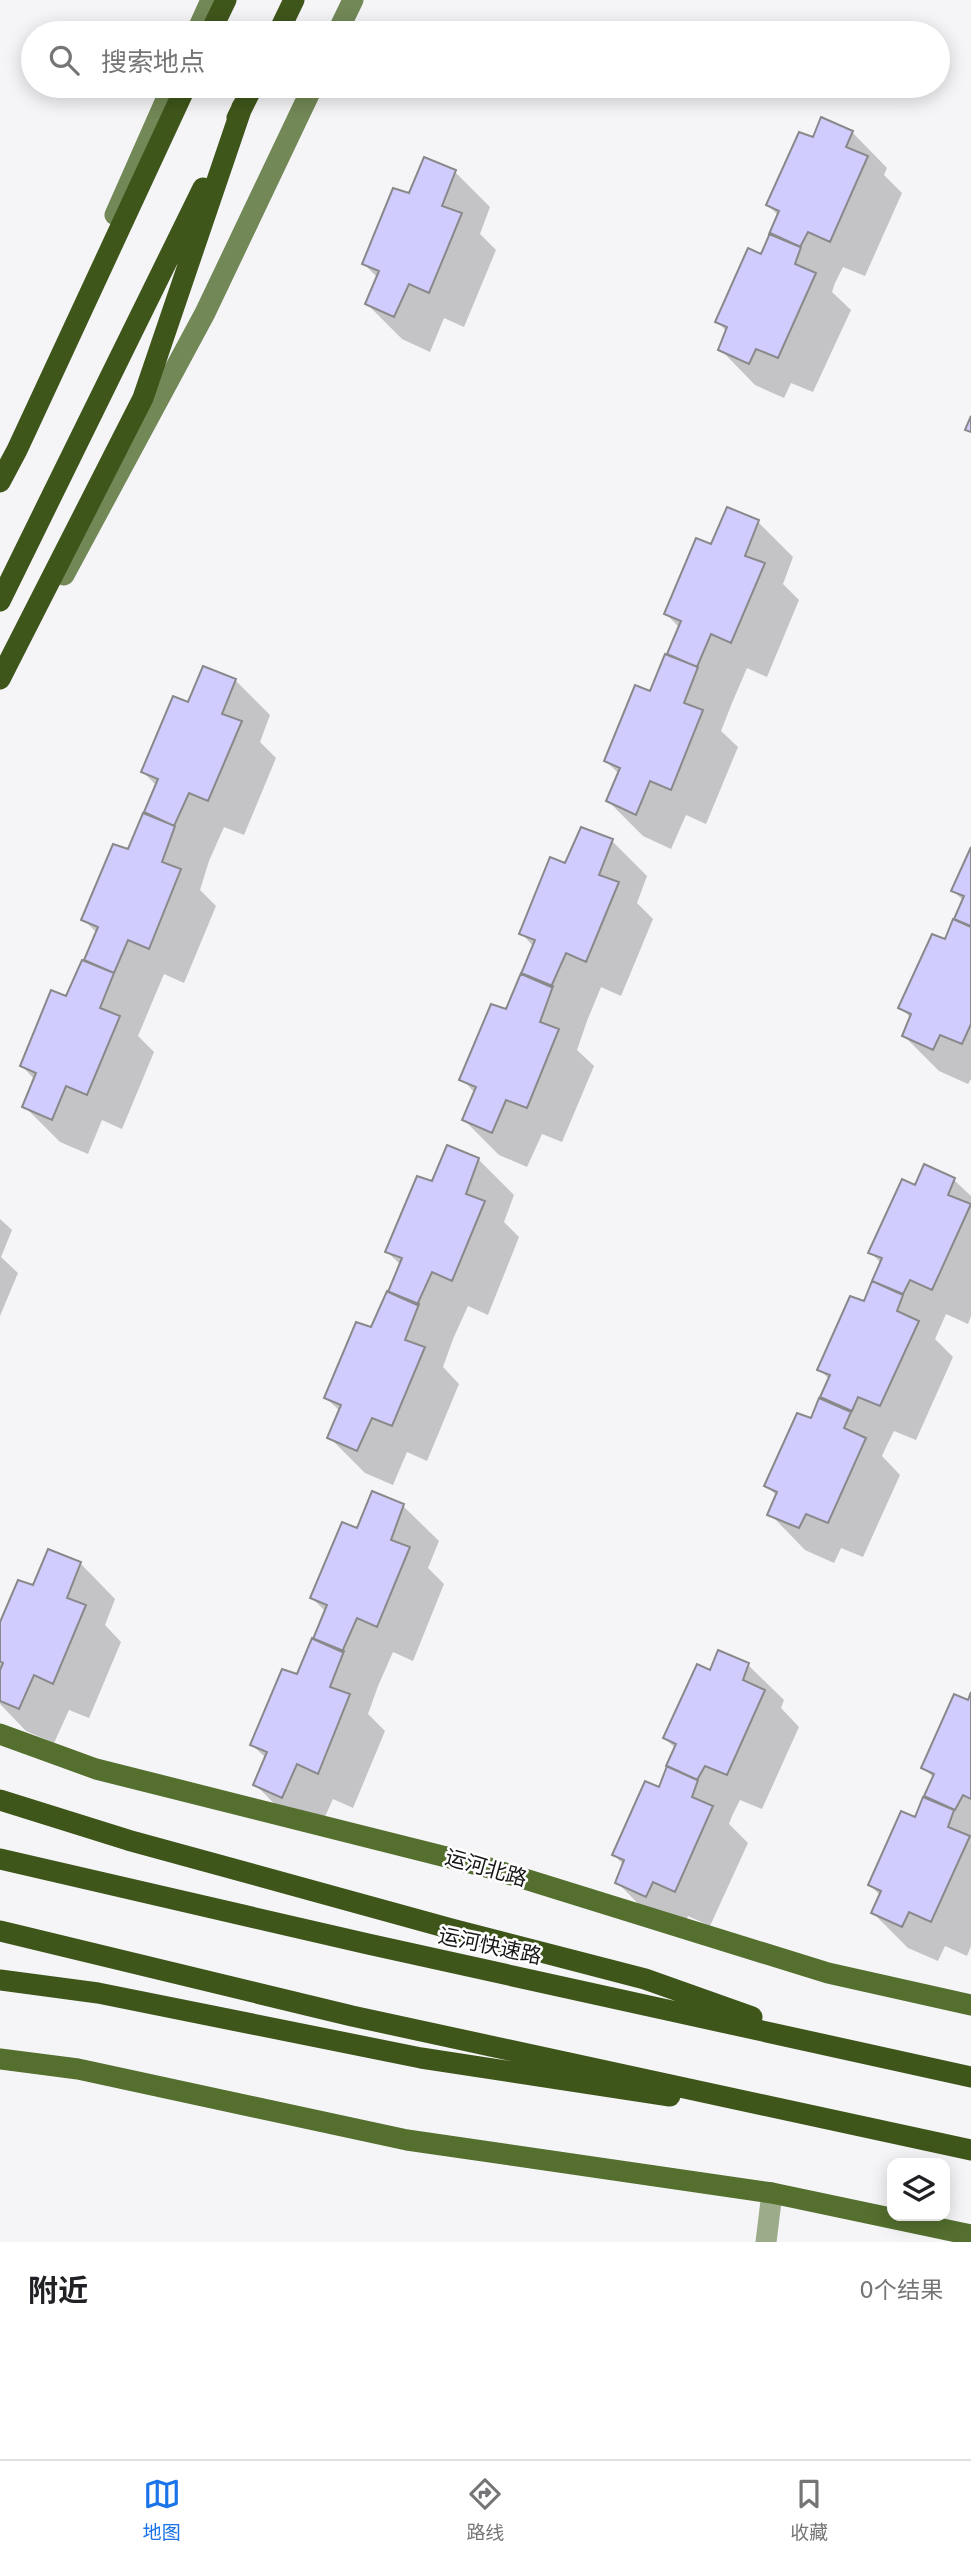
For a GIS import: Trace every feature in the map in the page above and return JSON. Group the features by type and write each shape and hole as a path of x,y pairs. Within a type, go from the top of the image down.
{"highway":[{"path":"216,21 226,0"},
{"path":"284,21 293,2"},
{"path":"0,482 18,450 180,98"},
{"path":"0,601 247,98"},
{"path":"0,679 143,398 242,107"},
{"path":"0,475 18,450"},
{"path":"0,1800 142,1844 452,1930 645,1979 840,2048"},
{"name":"运河快速路","path":"0,1859 368,1944 971,2077"},
{"path":"0,1931 352,2016 971,2150"},
{"path":"0,1980 98,1993 421,2058 630,2091 827,2117"}],"main road":[{"name":"运河北路","path":"0,1734 96,1769 486,1867 828,1973 971,2005"},
{"path":"0,2059 78,2070 407,2140 772,2193 971,2235"}],"street":[{"path":"201,21 211,0"},
{"path":"343,21 353,0"},
{"path":"0,475 168,98"},
{"path":"0,694 205,313 307,98"},
{"path":"766,2242 772,2193"}],"building":[{"path":"821,117 853,131 846,147 868,156 830,242 808,232 800,247 769,234 779,211 766,205 799,132 813,137"},
{"path":"424,157 456,170 442,206 462,213 429,293 409,284 394,317 365,304 379,271 362,264 393,188 409,193"},
{"path":"770,233 801,247 795,264 816,273 778,358 756,349 749,364 718,350 727,327 715,322 748,248 761,254"},
{"path":"971,416 971,432 965,430"},
{"path":"727,507 759,520 745,556 765,563 731,643 711,634 697,667 667,654 681,621 664,614 696,538 711,544"},
{"path":"665,654 698,667 684,703 703,710 671,790 650,781 636,815 606,801 620,768 604,761 635,685 650,691"},
{"path":"203,666 236,679 222,714 242,721 208,801 189,793 174,826 144,812 158,779 141,772 173,696 188,702"},
{"path":"143,813 175,826 162,862 181,869 149,949 128,940 114,973 84,960 98,927 81,920 113,844 128,849"},
{"path":"581,827 613,839 599,875 619,882 586,962 566,953 551,987 521,974 535,940 519,934 550,857 565,863"},
{"path":"971,847 971,926 954,919 964,896 951,891"},
{"path":"953,919 971,927 971,1024 962,1044 940,1035 933,1050 902,1036 911,1014 898,1008 932,934 945,939"},
{"path":"82,960 114,973 100,1008 120,1016 87,1095 66,1086 52,1120 22,1107 36,1073 20,1066 51,990 66,996"},
{"path":"521,973 553,986 540,1022 559,1029 527,1108 506,1100 492,1133 462,1120 476,1087 459,1080 491,1004 506,1009"},
{"path":"447,1145 479,1158 466,1194 485,1201 452,1281 432,1272 417,1305 388,1292 402,1258 385,1252 417,1176 432,1181"},
{"path":"924,1164 955,1178 948,1195 971,1204 932,1290 910,1280 903,1294 872,1281 882,1258 868,1253 902,1179 915,1185"},
{"path":"872,1281 903,1295 897,1311 919,1321 880,1406 858,1397 852,1411 820,1397 830,1375 817,1370 850,1296 864,1301"},
{"path":"387,1291 419,1304 405,1340 425,1347 392,1426 372,1418 357,1451 327,1438 341,1405 324,1398 356,1322 371,1327"},
{"path":"819,1398 851,1412 844,1428 866,1438 828,1523 806,1514 799,1528 767,1515 777,1492 764,1486 797,1413 811,1418"},
{"path":"372,1491 404,1504 391,1540 410,1547 377,1627 357,1618 342,1652 313,1639 327,1605 310,1598 342,1522 357,1528"},
{"path":"48,1549 81,1562 67,1598 86,1605 53,1684 34,1675 19,1709 0,1701 0,1670 3,1663 0,1661 0,1622 18,1580 33,1585"},
{"path":"312,1638 344,1651 330,1687 350,1694 318,1774 297,1764 282,1798 253,1785 267,1752 250,1745 282,1669 297,1674"},
{"path":"718,1650 749,1663 743,1680 765,1690 727,1775 705,1766 697,1780 666,1766 676,1744 663,1738 697,1664 710,1670"},
{"path":"971,1692 971,1799 963,1795 955,1810 924,1796 934,1774 921,1768 954,1694 968,1700"},
{"path":"667,1766 698,1780 692,1797 713,1806 675,1892 653,1882 646,1897 615,1883 624,1860 612,1855 645,1781 659,1787"},
{"path":"923,1797 954,1810 948,1827 970,1836 931,1922 909,1912 902,1927 871,1913 881,1891 868,1885 901,1811 915,1817"}]}
